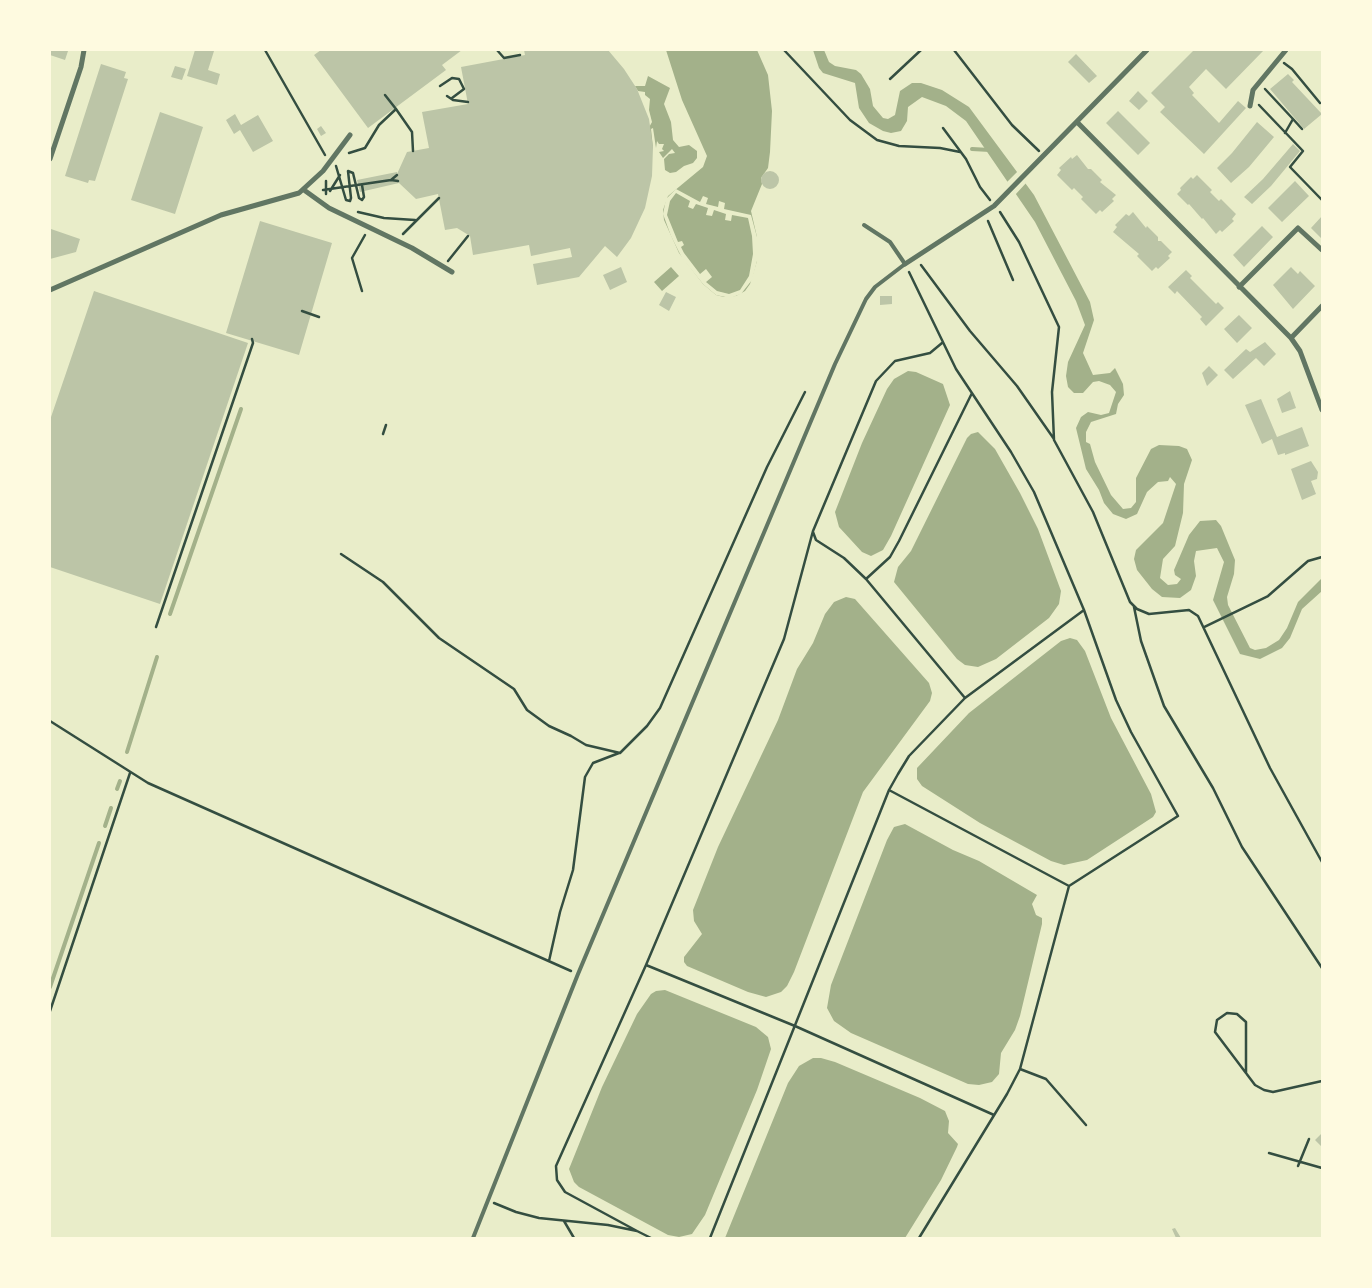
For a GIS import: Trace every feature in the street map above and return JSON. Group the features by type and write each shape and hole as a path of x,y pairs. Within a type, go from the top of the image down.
{"street":[{"path":"50,159 81,68 84,50"},
{"path":"905,264 994,206 1147,50"},
{"path":"1250,106 1251,97 1260,82 1286,50"},
{"path":"1078,122 1291,338 1300,351 1322,410"},
{"path":"50,290 221,215 247,206 291,197 304,190 331,161 350,135"},
{"path":"304,190 329,208 397,241 452,272"},
{"path":"1239,287 1298,228 1322,250"},
{"path":"1291,338 1322,306"}],"lane":[{"path":"473,1238 578,974 857,316 875,287 905,264 890,242 864,224"}],"path":[{"path":"265,50 324,153 336,167 340,175 345,199 349,201 351,198 347,174 350,171 353,172 359,198 362,200 364,197 362,185"},
{"path":"497,50 504,58 520,55"},
{"path":"784,50 850,120 877,140 899,146 940,148 961,153"},
{"path":"890,80 921,50"},
{"path":"954,50 1012,125 1044,155"},
{"path":"1279,59 1292,69 1320,103"},
{"path":"440,86 452,78 459,79 464,89 452,98"},
{"path":"1260,82 1302,129"},
{"path":"386,95 412,132 413,151"},
{"path":"447,96 468,102"},
{"path":"1251,97 1303,151 1290,167 1322,200"},
{"path":"347,155 365,148 379,125 396,109"},
{"path":"1285,133 1293,119"},
{"path":"943,128 961,153 980,187 1020,242 1059,327 1053,383 1052,416 1054,440"},
{"path":"332,173 342,161"},
{"path":"330,191 340,175"},
{"path":"391,180 397,175"},
{"path":"327,178 324,190 329,199"},
{"path":"335,190 391,180 398,181"},
{"path":"397,241 438,198"},
{"path":"352,212 415,220"},
{"path":"984,213 1013,280"},
{"path":"362,291 352,258 369,227"},
{"path":"444,266 468,236"},
{"path":"915,258 970,331 1017,386 1054,440 1092,512 1130,602 1149,614 1192,610 1205,626 1270,768 1322,862"},
{"path":"905,264 942,343 1034,492 1084,610 1116,700 1131,732 1178,816 1069,886 1020,1069 919,1238"},
{"path":"302,311 319,317"},
{"path":"156,626 254,344 252,339"},
{"path":"651,1238 565,1192 555,1174 560,1155 646,965 784,638 813,531 876,381 895,361 930,353 942,343"},
{"path":"549,961 560,912 573,870 585,777 593,763 620,752 648,726 660,708 759,485 805,392"},
{"path":"866,579 890,557 972,393"},
{"path":"226,405 230,410"},
{"path":"383,434 386,425"},
{"path":"216,435 222,436"},
{"path":"196,495 201,496"},
{"path":"813,531 816,540 844,558 866,579 965,698"},
{"path":"341,554 384,582 439,638 514,689 526,710 549,726 571,736 586,746 620,752"},
{"path":"175,555 180,556"},
{"path":"1205,626 1274,592 1308,561 1322,557"},
{"path":"1134,606 1141,641 1164,706 1213,788 1242,847 1322,968"},
{"path":"710,1238 889,790 909,756 965,698 1084,610"},
{"path":"50,721 148,783 578,974"},
{"path":"50,1011 130,773"},
{"path":"889,790 1069,886"},
{"path":"646,965 795,1026 994,1115"},
{"path":"1246,1073 1246,1022 1238,1014 1227,1013 1217,1020 1215,1032 1246,1073 1256,1085 1264,1090 1273,1092 1322,1081"},
{"path":"1020,1069 1046,1079 1086,1125"},
{"path":"1298,1166 1309,1139"},
{"path":"1269,1153 1322,1168"},
{"path":"489,1199 516,1212 564,1221 608,1225 636,1231"},
{"path":"564,1221 574,1238"}],"shaded area":[{"path":"666,50 757,50 768,75 772,111 768,168 761,178 762,184 751,211 757,237 757,261 750,284 745,291 736,296 724,297 716,295 703,284 679,253 664,220 663,210 668,196 703,167 707,156 682,100"},
{"path":"813,50 824,50 829,62 835,66 856,70 861,74 870,89 873,106 883,118 888,119 895,115 900,91 912,83 921,83 942,90 969,107 1034,195 1090,302 1094,320 1083,353 1093,375 1110,373 1115,368 1123,384 1124,395 1118,404 1116,414 1091,422 1086,432 1086,442 1090,444 1095,462 1111,495 1123,509 1131,508 1136,502 1136,478 1151,449 1159,445 1179,446 1187,449 1192,460 1184,484 1183,513 1175,546 1163,559 1160,578 1168,585 1177,584 1181,579 1175,575 1174,570 1189,535 1200,521 1216,520 1221,526 1235,560 1234,574 1227,597 1228,605 1250,648 1255,650 1266,648 1279,640 1287,628 1298,602 1322,578 1322,591 1302,609 1290,638 1282,648 1260,659 1240,654 1213,600 1224,562 1217,548 1196,551 1194,561 1196,576 1191,590 1180,598 1162,597 1152,589 1137,570 1134,559 1136,550 1163,523 1176,484 1170,477 1168,481 1158,482 1147,492 1137,514 1126,519 1113,514 1104,503 1099,490 1086,469 1076,428 1081,417 1088,412 1101,415 1109,413 1116,392 1110,385 1099,381 1093,382 1083,393 1074,393 1068,387 1066,376 1068,362 1085,325 1076,301 1035,222 966,121 946,106 922,97 908,107 907,121 901,131 891,133 883,131 869,123 859,108 855,83 823,73 819,68"},
{"path":"648,76 670,88 664,104 671,122 673,140 679,147 689,145 697,151 697,158 693,163 684,166 676,172 670,173 665,170 664,159 669,154 675,153 672,149 663,158 659,152 664,151 662,149 664,144 659,144 657,141 656,148 653,128 651,129 653,148 636,151 652,122 649,110 650,99 645,95 645,92 638,91 635,86 645,86"},
{"path":"671,267 679,276 662,291 654,282"},
{"path":"908,371 916,372 943,384 950,405 891,536 883,550 871,556 862,552 839,527 835,512 862,443 887,389 894,379"},
{"path":"978,432 995,449 1020,493 1038,529 1061,591 1059,604 1049,618 996,659 978,667 965,665 957,659 894,582 898,567 911,551 967,438 971,434"},
{"path":"846,597 855,599 929,683 932,693 930,701 863,792 787,986 781,992 766,997 748,992 687,966 684,962 684,957 702,934 694,921 693,910 718,847 778,720 797,669 813,643 825,614 834,602"},
{"path":"1070,638 1077,640 1085,651 1111,718 1151,794 1156,812 1153,817 1087,860 1064,865 1051,861 980,823 922,786 917,779 917,768 969,713 1061,641"},
{"path":"905,824 953,850 979,861 1037,895 1032,904 1036,915 1042,918 1042,924 1020,1016 1015,1030 1001,1053 999,1074 992,1082 979,1085 968,1084 851,1033 834,1021 827,1008 831,985 887,840 894,827"},
{"path":"665,990 756,1027 768,1037 771,1049 757,1090 705,1215 692,1234 679,1237 668,1235 579,1187 574,1182 569,1169 602,1087 637,1014 651,994 656,991"},
{"path":"813,1058 835,1062 920,1098 945,1111 949,1121 948,1133 958,1144 941,1180 905,1238 725,1238 788,1083 799,1066"}],"pier":[{"path":"1019,170 1027,182 1015,195 1006,183"},
{"path":"676,189 700,202 703,196 708,198 706,204 718,207 719,201 725,203 724,209 751,215 757,237 757,261 752,280 741,294 730,298 716,295 703,284 682,258 663,214 666,199","holes":["676,193 690,201 688,207 693,209 696,204 708,208 706,215 712,216 714,210 726,214 725,220 731,221 732,215 748,218 753,254 749,276 740,290 729,294 717,291 706,282 712,277 706,269 700,274 684,253 681,247 684,245 682,241 678,242 667,215 670,201"]}],"building":[{"path":"50,50 68,51 65,60 50,55"},
{"path":"195,50 214,51 208,70 220,74 217,85 187,76"},
{"path":"321,50 462,50 442,65 446,70 368,128 314,55"},
{"path":"524,50 608,50 624,69 637,89 649,119 653,147 652,176 645,208 631,238 617,257 605,246 579,277 537,285 533,264 572,257 570,248 531,256 529,245 473,255 470,236 457,228 445,230 438,194 416,199 399,183 360,192 357,180 397,172 397,174 407,152 429,148 422,112 468,104 461,67 525,55"},
{"path":"1194,50 1264,50 1226,89 1206,69 1189,87 1194,93 1192,95 1219,123 1238,101 1246,108 1204,154 1160,112 1165,107 1151,93"},
{"path":"1076,54 1097,76 1089,83 1068,62"},
{"path":"101,64 126,72 124,78 128,79 95,181 89,180 88,183 65,176"},
{"path":"175,66 186,69 182,80 171,77"},
{"path":"1288,74 1294,80 1292,82 1322,114 1304,129 1270,89"},
{"path":"1138,91 1148,101 1139,110 1129,101"},
{"path":"1118,111 1150,143 1138,155 1106,123"},
{"path":"160,112 203,127 175,214 131,200"},
{"path":"235,114 241,125 258,115 273,141 253,152 240,130 234,134 226,120"},
{"path":"1257,122 1274,137 1249,167 1231,183 1217,168"},
{"path":"321,126 326,133 321,136 317,129"},
{"path":"1293,144 1300,151 1271,186 1252,204 1244,197 1263,179"},
{"path":"1077,155 1088,169 1091,169 1102,180 1100,182 1116,195 1112,199 1114,201 1102,212 1100,210 1096,214 1081,199 1083,197 1074,188 1072,190 1057,175 1061,170 1059,168 1071,157 1072,159"},
{"path":"766,171 774,171 779,176 777,187 766,189 761,184 761,176"},
{"path":"1197,175 1212,190 1210,192 1219,201 1221,199 1236,214 1232,219 1234,221 1222,232 1220,230 1216,234 1203,218 1177,194 1191,177 1193,179"},
{"path":"1295,181 1309,196 1282,222 1268,208"},
{"path":"1133,212 1146,228 1147,226 1158,237 1158,241 1161,241 1172,252 1168,256 1170,258 1158,269 1156,267 1152,271 1137,256 1139,254 1113,232 1117,227 1115,225 1126,214 1129,216"},
{"path":"1322,216 1322,239 1311,228"},
{"path":"260,221 332,243 299,355 226,333"},
{"path":"1262,226 1273,237 1244,267 1233,255"},
{"path":"51,229 80,239 76,252 50,259"},
{"path":"621,267 627,282 610,290 603,275"},
{"path":"1291,267 1298,274 1300,271 1315,286 1293,309 1273,285"},
{"path":"1186,270 1192,276 1190,278 1216,304 1218,302 1224,308 1206,326 1200,319 1202,317 1177,291 1175,294 1168,287"},
{"path":"94,291 248,343 160,604 50,567 50,420"},
{"path":"666,292 676,297 669,311 659,305"},
{"path":"880,296 892,296 892,304 880,305"},
{"path":"1239,315 1252,328 1237,343 1224,329"},
{"path":"1265,342 1276,354 1264,366 1256,358 1233,379 1224,370 1246,349 1250,352"},
{"path":"1209,366 1218,375 1207,386 1202,373"},
{"path":"1290,391 1296,408 1282,413 1277,399"},
{"path":"1261,399 1277,437 1302,427 1309,446 1285,455 1285,453 1278,455 1272,439 1262,444 1245,405"},
{"path":"1311,461 1318,472 1317,479 1311,481 1316,494 1302,500 1291,469"},
{"path":"1322,1133 1322,1147 1315,1140"},
{"path":"1175,1228 1181,1238 1176,1238 1172,1229"}],"waterway":[{"path":"972,149 990,150"},
{"path":"170,614 241,409"},
{"path":"127,752 157,657"},
{"path":"117,789 120,781"},
{"path":"105,826 111,808"},
{"path":"50,987 99,843"}]}
